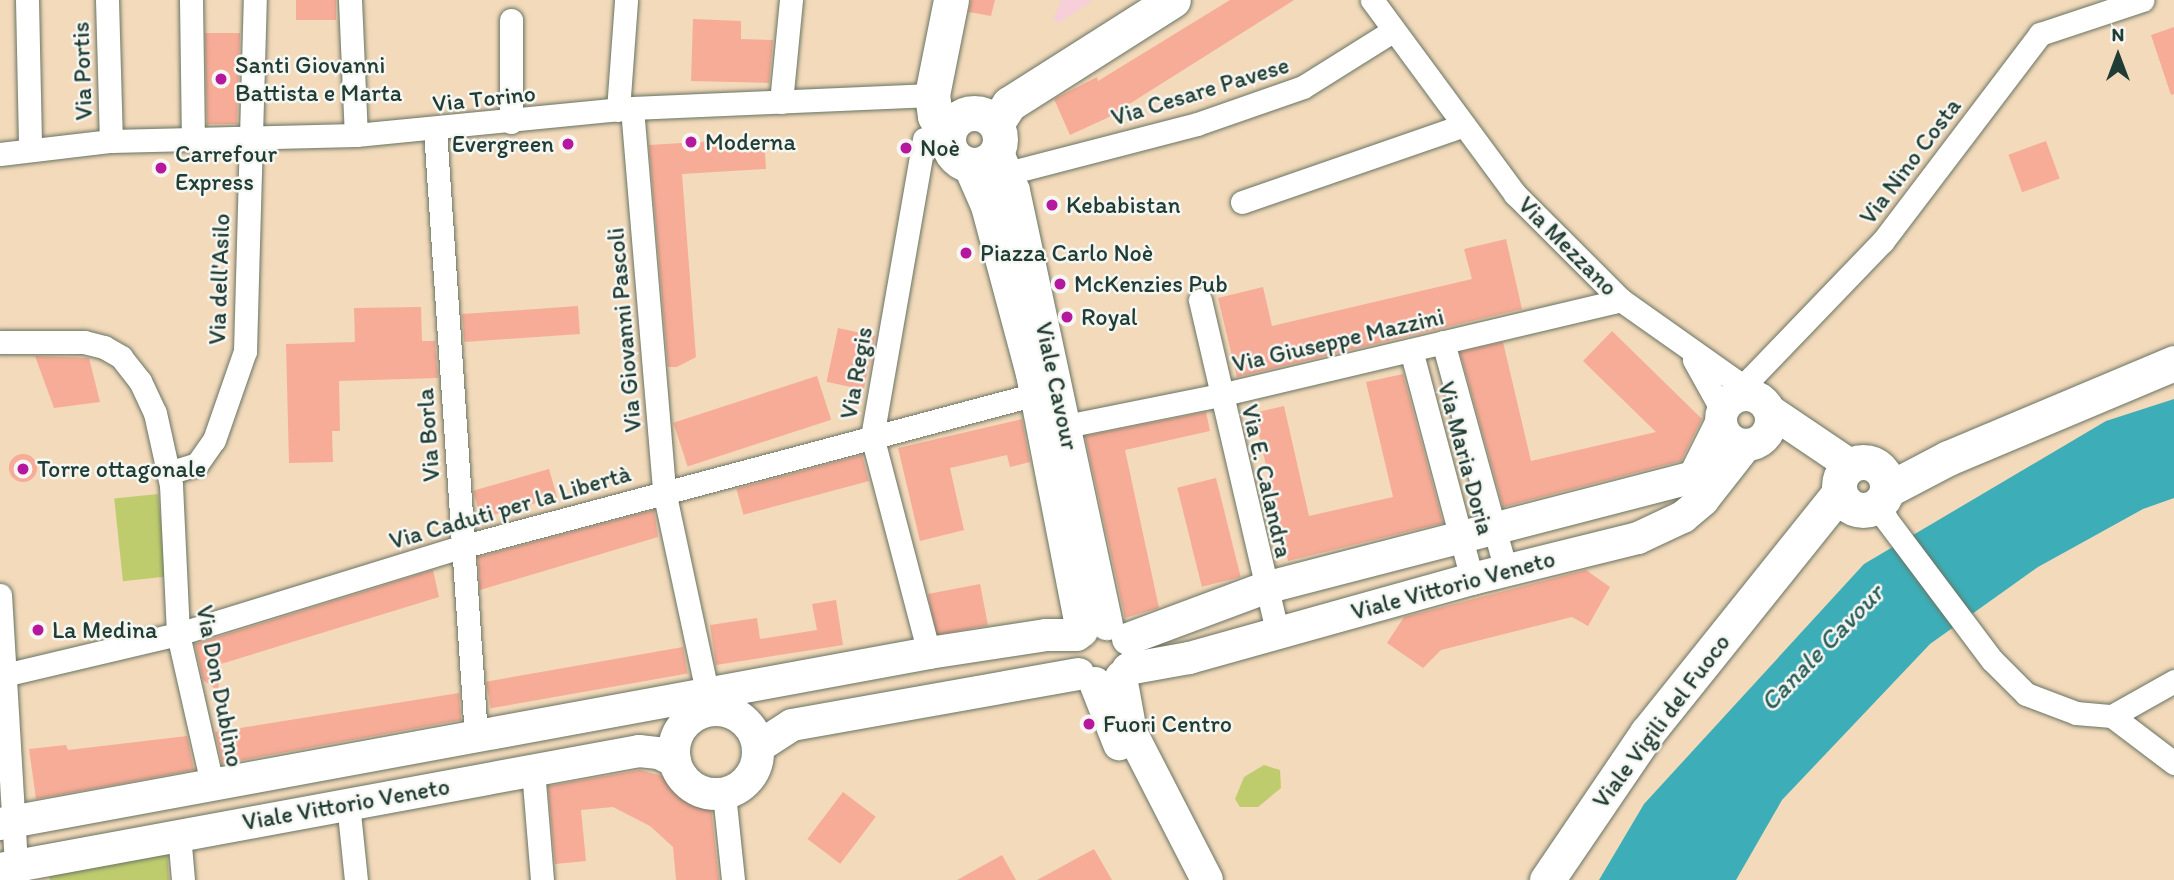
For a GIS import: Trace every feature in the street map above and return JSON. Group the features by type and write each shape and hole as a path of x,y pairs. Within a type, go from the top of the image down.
{"main road":[{"path":"936,138 936,84 951,0"},
{"path":"990,145 1009,104 1173,0"},
{"path":"936,84 950,90 990,145"},
{"path":"936,138 960,116 990,145"},
{"name":"Viale Cavour","path":"990,145 987,206 1102,654 1130,732 1208,880"},
{"name":"Viale Cavour","path":"990,145 1066,426 1115,736 1185,880"},
{"name":"Viale Vigili del Fuoco","path":"1547,880 1647,733 1782,568 1866,494 2174,363"},
{"path":"1744,421 1866,494"},
{"name":"Viale Vittorio Veneto","path":"758,747 792,725 1102,654 1265,588 1694,477 1744,421"},
{"name":"Viale Vittorio Veneto","path":"6,822 665,701 717,703 929,653 1046,635 1102,654 1189,658 1660,529 1703,500 1744,421"},
{"path":"717,703 750,727 758,747 754,772 746,782 724,794 699,791 680,773 675,761 680,731 717,703"},
{"name":"Viale Vittorio Veneto","path":"10,871 179,834 639,751 659,753 675,761"}],"street":[{"path":"27,0 30,148"},
{"name":"Via Portis","path":"107,0 111,141"},
{"path":"191,0 194,140"},
{"name":"Via dell'Asilo","path":"168,473 197,464 214,440 245,351 250,315 248,139 255,0"},
{"path":"351,0 356,135"},
{"name":"Via Giovanni Pascoli","path":"626,0 625,109 664,491 717,703"},
{"path":"781,102 791,0"},
{"name":"Via Mezzano","path":"1372,0 1515,194 1621,300 1688,351 1736,381 1744,421"},
{"name":"Via Nino Costa","path":"1744,421 1752,377 1883,241 2040,34 2136,1"},
{"path":"511,20 511,122"},
{"name":"Via Cesare Pavese","path":"990,145 1197,124 1303,87 1394,30"},
{"name":"Via Torino","path":"0,154 30,148 111,141 248,139 435,130 625,109 781,102 936,84"},
{"path":"1242,202 1464,125"},
{"name":"Via Borla","path":"435,130 461,547 476,736"},
{"name":"Via Regis","path":"929,653 872,436 936,138"},
{"name":"Via E. Calandra","path":"1200,300 1276,632"},
{"name":"Via Giuseppe Mazzini","path":"1066,426 1220,396 1621,300"},
{"name":"Via Don Dublino","path":"0,342 83,342 121,357 140,381 155,413 168,473 178,634 212,784"},
{"name":"Via Maria Doria","path":"1443,342 1506,570"},
{"name":"Via Maria Doria","path":"1411,350 1472,579"},
{"name":"Via Caduti per la Libertà","path":"4,675 178,634 461,547 1036,394"},
{"path":"1866,494 1992,660 2026,694 2076,713 2112,716 2174,763"},
{"path":"0,595 6,822 10,871"},
{"path":"2112,716 2174,681"},
{"path":"533,770 542,880"},
{"path":"724,794 733,880"},
{"path":"348,803 356,880"},
{"path":"179,834 183,880"}],"shaded area":[{"path":"1061,0 1094,0 1059,23 1053,20"}],"green space":[{"path":"158,494 167,577 123,581 114,499"},
{"path":"1264,765 1280,770 1281,788 1258,807 1240,807 1235,799 1244,777"},
{"path":"166,838 169,880 50,880 48,863"}],"water":[{"name":"Canale Cavour","path":"2174,399 2174,498 2143,509 2038,567 1930,644 1782,800 1736,880 1599,880 1644,804 1864,564 2106,421"}],"building":[{"path":"296,0 336,0 336,20 296,20"},
{"path":"971,0 995,0 991,16 969,12"},
{"path":"1230,0 1294,0 1107,118 1070,135 1054,99 1097,77 1098,81"},
{"path":"693,19 741,21 741,39 773,40 769,83 691,81"},
{"path":"2174,27 2174,94 2171,95 2151,35"},
{"name":"Santi Giovanni Battista e Marta","path":"205,33 240,33 237,124 207,124"},
{"path":"764,138 766,169 682,174 696,357 677,367 668,367 649,145"},
{"path":"2046,141 2060,179 2022,192 2008,155"},
{"path":"1506,239 1522,309 1237,377 1218,298 1263,287 1272,326 1472,279 1464,249"},
{"path":"578,306 580,334 464,342 462,314"},
{"path":"421,307 422,341 435,341 438,378 339,381 340,431 332,431 333,462 289,463 286,344 355,342 354,308"},
{"path":"838,328 875,336 864,390 827,382"},
{"path":"1612,331 1702,419 1681,461 1503,507 1460,352 1503,342 1531,461 1656,432 1583,361"},
{"path":"35,356 89,358 100,402 54,408"},
{"path":"1403,374 1443,523 1288,561 1254,413 1284,406 1309,516 1393,497 1366,382"},
{"path":"817,376 831,420 688,466 673,423"},
{"path":"1206,412 1210,431 1125,450 1159,608 1125,618 1085,436"},
{"path":"1022,419 1030,462 1010,467 1007,455 950,468 964,530 920,541 898,448"},
{"name":"Torre ottagonale","path":"23,454 33,458 37,468 33,478 23,482 13,478 9,468 13,458"},
{"path":"862,455 869,481 743,515 736,489"},
{"path":"549,469 557,497 481,519 473,491"},
{"path":"1216,478 1241,577 1202,587 1177,488"},
{"path":"654,510 658,537 480,590 478,557"},
{"path":"433,570 439,597 221,664 218,691 203,680 195,644"},
{"path":"1586,570 1610,587 1588,626 1572,617 1441,650 1423,668 1387,643 1404,617"},
{"path":"980,584 988,625 936,635 928,594"},
{"path":"836,600 843,645 716,665 710,625 757,618 760,639 817,630 812,604"},
{"path":"683,647 688,674 491,708 486,682"},
{"path":"459,693 461,720 222,764 215,732"},
{"path":"187,736 194,770 36,799 29,749 66,745 68,750"},
{"path":"640,770 670,778 711,807 719,880 676,880 673,847 650,826 613,807 581,810 586,861 555,864 548,786"},
{"path":"843,792 876,817 840,864 807,839"},
{"path":"1094,849 1112,880 1037,880"},
{"path":"1002,855 1016,880 957,880"}],"place":[{"name":"Santi Giovanni Battista e Marta","path":"221,79"},
{"name":"Moderna","path":"691,142"},
{"name":"Evergreen","path":"568,144"},
{"name":"Noè","path":"906,148"},
{"name":"Carrefour Express","path":"161,168"},
{"name":"Kebabistan","path":"1052,205"},
{"name":"Piazza Carlo Noè","path":"966,253"},
{"name":"McKenzies Pub","path":"1060,284"},
{"name":"Royal","path":"1067,317"},
{"name":"Torre ottagonale","path":"23,469"},
{"name":"La Medina","path":"38,630"},
{"name":"Fuori Centro","path":"1089,724"}]}
